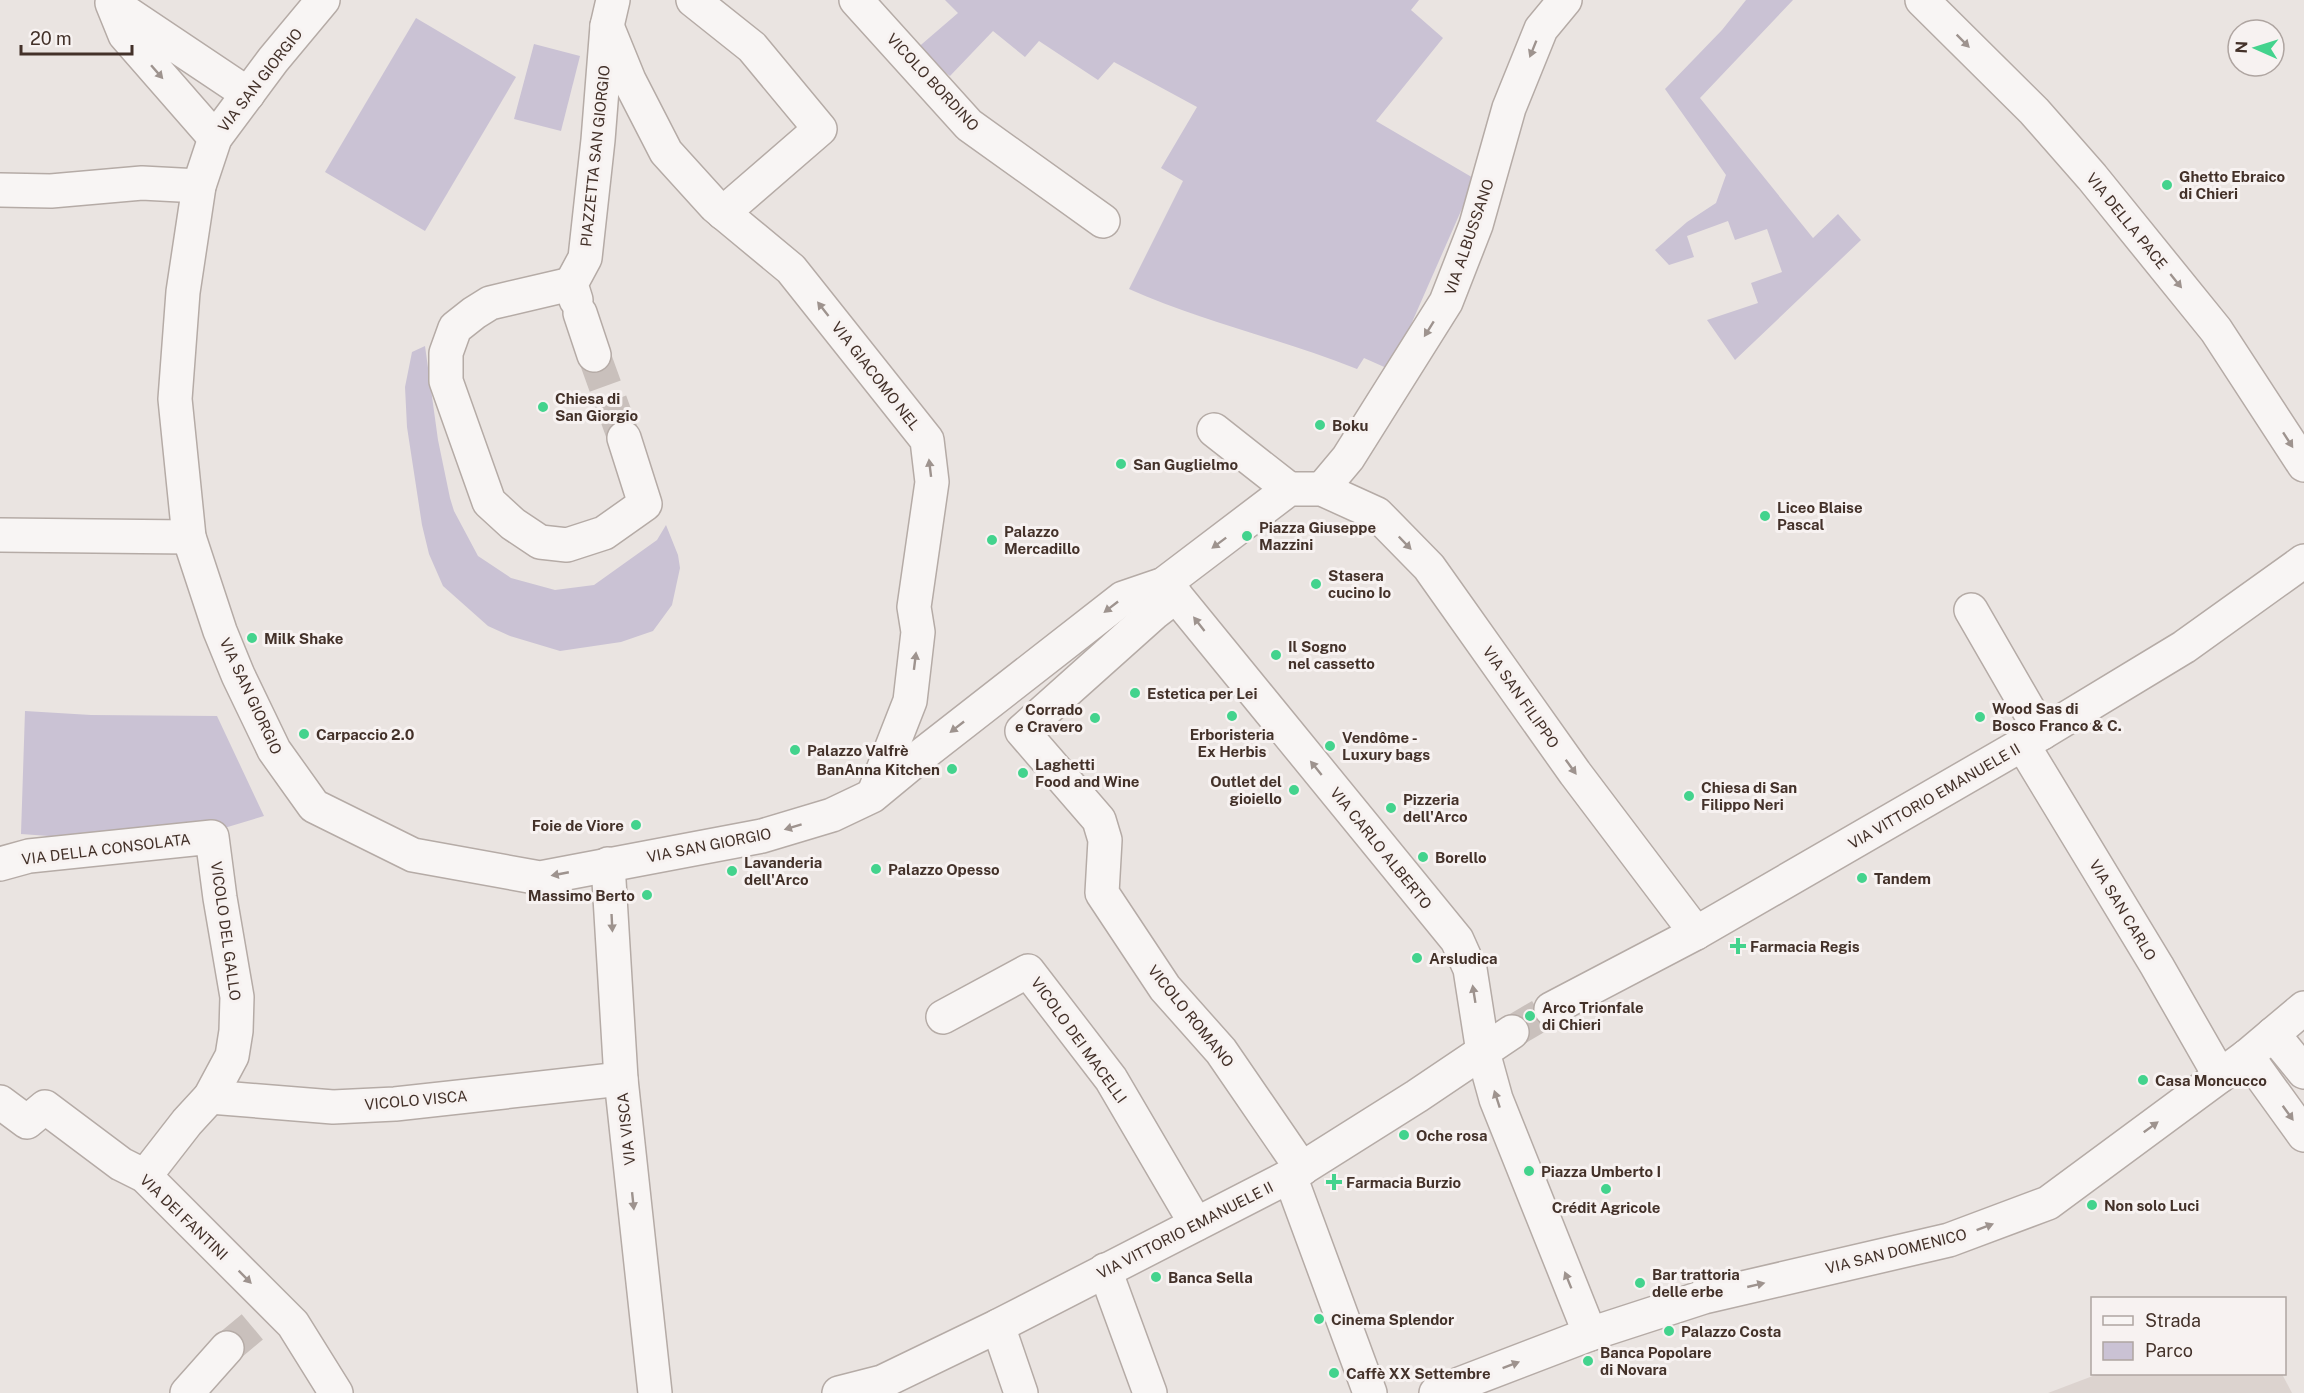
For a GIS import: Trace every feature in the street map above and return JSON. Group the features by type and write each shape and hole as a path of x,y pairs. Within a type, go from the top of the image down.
{"street":[{"name":"VIA SAN GIORGIO","path":"323,0 279,52 215,138 199,186 183,292 175,399 189,537 220,630 274,750 314,806 413,855 540,878 762,836 832,815 872,796 1123,598 1170,590"},
{"path":"693,0 752,47 820,129 723,213"},
{"name":"VICOLO BORDINO","path":"856,0 969,125 1103,222"},
{"name":"VIA DELLA PACE","path":"1922,0 2034,111 2092,177 2216,330 2304,465"},
{"path":"112,2 248,94"},
{"path":"112,2 125,35 215,138"},
{"name":"VIA ALBUSSANO","path":"1322,489 1347,458 1446,302 1476,225 1509,108 1541,29 1559,2"},
{"name":"VIA GIACOMO NEL","path":"610,13 629,80 666,152 723,213 791,269 927,440 932,482 915,608 918,632 910,701 872,796"},
{"name":"PIAZZETTA SAN GIORGIO","path":"576,299 585,258 610,13"},
{"path":"0,190 51,191 142,183 199,186"},
{"path":"594,355 576,299 490,303 455,328 446,353 446,381 489,501 513,524 540,542 567,545 604,534 645,504 624,438"},
{"path":"1214,430 1289,489 1322,489"},
{"path":"1170,590 1289,489"},
{"name":"VIA SAN FILIPPO","path":"1322,489 1377,514 1429,567 1575,773 1696,933"},
{"path":"0,535 189,537"},
{"name":"VIA VITTORIO EMANUELE II","path":"1551,1009 1696,933 2032,739 2184,647 2304,561"},
{"name":"VIA CARLO ALBERTO","path":"1170,590 1457,940 1470,969 1483,1052"},
{"name":"VICOLO ROMANO","path":"1170,590 1154,613 1022,731 1099,820 1105,840 1102,893 1165,988 1221,1051 1296,1172 1370,1393"},
{"name":"VIA SAN CARLO","path":"1971,610 2032,739 2220,1076"},
{"name":"VIA DELLA CONSOLATA","path":"0,864 29,856 212,837"},
{"name":"VICOLO DEL GALLO","path":"145,1176 187,1122 210,1097 232,1056 236,1031 237,997 212,837"},
{"name":"VIA VISCA","path":"608,864 621,1079 655,1393"},
{"name":"VICOLO DEI MACELLI","path":"943,1017 1028,971 1111,1079 1196,1224"},
{"name":"VIA SAN DOMENICO","path":"1436,1393 1590,1334 1704,1297 1949,1240 2048,1203 2247,1056 2304,1008"},
{"name":"VIA VITTORIO EMANUELE II","path":"839,1393 882,1382 998,1326 1296,1172 1512,1032"},
{"path":"2273,1034 2304,1072"},
{"path":"1483,1052 1496,1099 1590,1334"},
{"path":"2247,1056 2304,1135"},
{"name":"VICOLO VISCA","path":"210,1097 333,1107 395,1104 621,1079"},
{"name":"VIA DEI FANTINI","path":"0,1102 27,1122 45,1107 121,1164 145,1176 273,1310 293,1324 336,1393"},
{"path":"1105,1270 1150,1393"},
{"path":"998,1326 1021,1393"},
{"path":"187,1393 227,1348"}],"shaded area":[{"path":"2095,1375 2283,1375 2292,1393 2048,1393"}],"green space":[{"path":"945,0 1419,0 1411,10 1443,38 1376,121 1475,179 1391,370 1364,358 1357,369 1185,311 1129,289 1183,181 1161,168 1197,107 1114,62 1098,80 1039,41 1025,57 993,31 950,76 915,50 958,13"},
{"path":"1746,0 1793,0 1700,98 1813,238 1838,214 1861,240 1735,360 1707,320 1758,303 1751,283 1782,272 1767,229 1735,240 1728,221 1687,236 1694,257 1669,265 1655,250 1687,222 1716,203 1726,175 1665,89 1722,30"},
{"path":"416,18 516,77 425,231 325,172"},
{"path":"534,44 580,56 561,131 514,119"},
{"path":"425,346 438,440 450,498 454,511 478,556 511,578 555,590 594,585 657,540 666,525 678,555 680,568 672,605 653,631 621,642 560,651 510,636 488,626 443,586 429,554 422,525 407,427 405,387 412,352"},
{"path":"25,711 91,715 217,716 264,816 211,832 90,839 21,834"}],"tunnel":[{"path":"594,355 624,438"},
{"path":"1512,1032 1551,1009"},
{"path":"227,1348 270,1312"}],"place":[{"name":"Ghetto Ebraico di Chieri","path":"2167,185"},
{"name":"Chiesa di San Giorgio","path":"543,407"},
{"name":"Boku","path":"1320,425"},
{"name":"San Guglielmo","path":"1121,464"},
{"name":"Liceo Blaise Pascal","path":"1765,516"},
{"name":"Piazza Giuseppe Mazzini","path":"1247,536"},
{"name":"Palazzo Mercadillo","path":"992,540"},
{"name":"Stasera cucino Io","path":"1316,584"},
{"name":"Milk Shake","path":"252,638"},
{"name":"Il Sogno nel cassetto","path":"1276,655"},
{"name":"Estetica per Lei","path":"1135,693"},
{"name":"Erboristeria Ex Herbis","path":"1232,716"},
{"name":"Wood Sas di Bosco Franco & C.","path":"1980,717"},
{"name":"Corrado e Cravero","path":"1095,718"},
{"name":"Carpaccio 2.0","path":"304,734"},
{"name":"Vendôme - Luxury bags","path":"1330,746"},
{"name":"Palazzo Valfrè","path":"795,750"},
{"name":"BanAnna Kitchen","path":"952,769"},
{"name":"Laghetti Food and Wine","path":"1023,773"},
{"name":"Outlet del gioiello","path":"1294,790"},
{"name":"Chiesa di San Filippo Neri","path":"1689,796"},
{"name":"Pizzeria dell'Arco","path":"1391,808"},
{"name":"Foie de Viore","path":"636,825"},
{"name":"Borello","path":"1423,857"},
{"name":"Palazzo Opesso","path":"876,869"},
{"name":"Lavanderia dell'Arco","path":"732,871"},
{"name":"Tandem","path":"1862,878"},
{"name":"Massimo Berto","path":"647,895"},
{"name":"Farmacia Regis","path":"1738,946"},
{"name":"Arsludica","path":"1417,958"},
{"name":"Arco Trionfale di Chieri","path":"1530,1016"},
{"name":"Casa Moncucco","path":"2143,1080"},
{"name":"Oche rosa","path":"1404,1135"},
{"name":"Piazza Umberto I","path":"1529,1171"},
{"name":"Farmacia Burzio","path":"1334,1182"},
{"name":"Crédit Agricole","path":"1606,1189"},
{"name":"Non solo Luci","path":"2092,1205"},
{"name":"Banca Sella","path":"1156,1277"},
{"name":"Bar trattoria delle erbe","path":"1640,1283"},
{"name":"Cinema Splendor","path":"1319,1319"},
{"name":"Palazzo Costa","path":"1669,1331"},
{"name":"Banca Popolare di Novara","path":"1588,1361"},
{"name":"Caffè XX Settembre","path":"1334,1373"}]}
